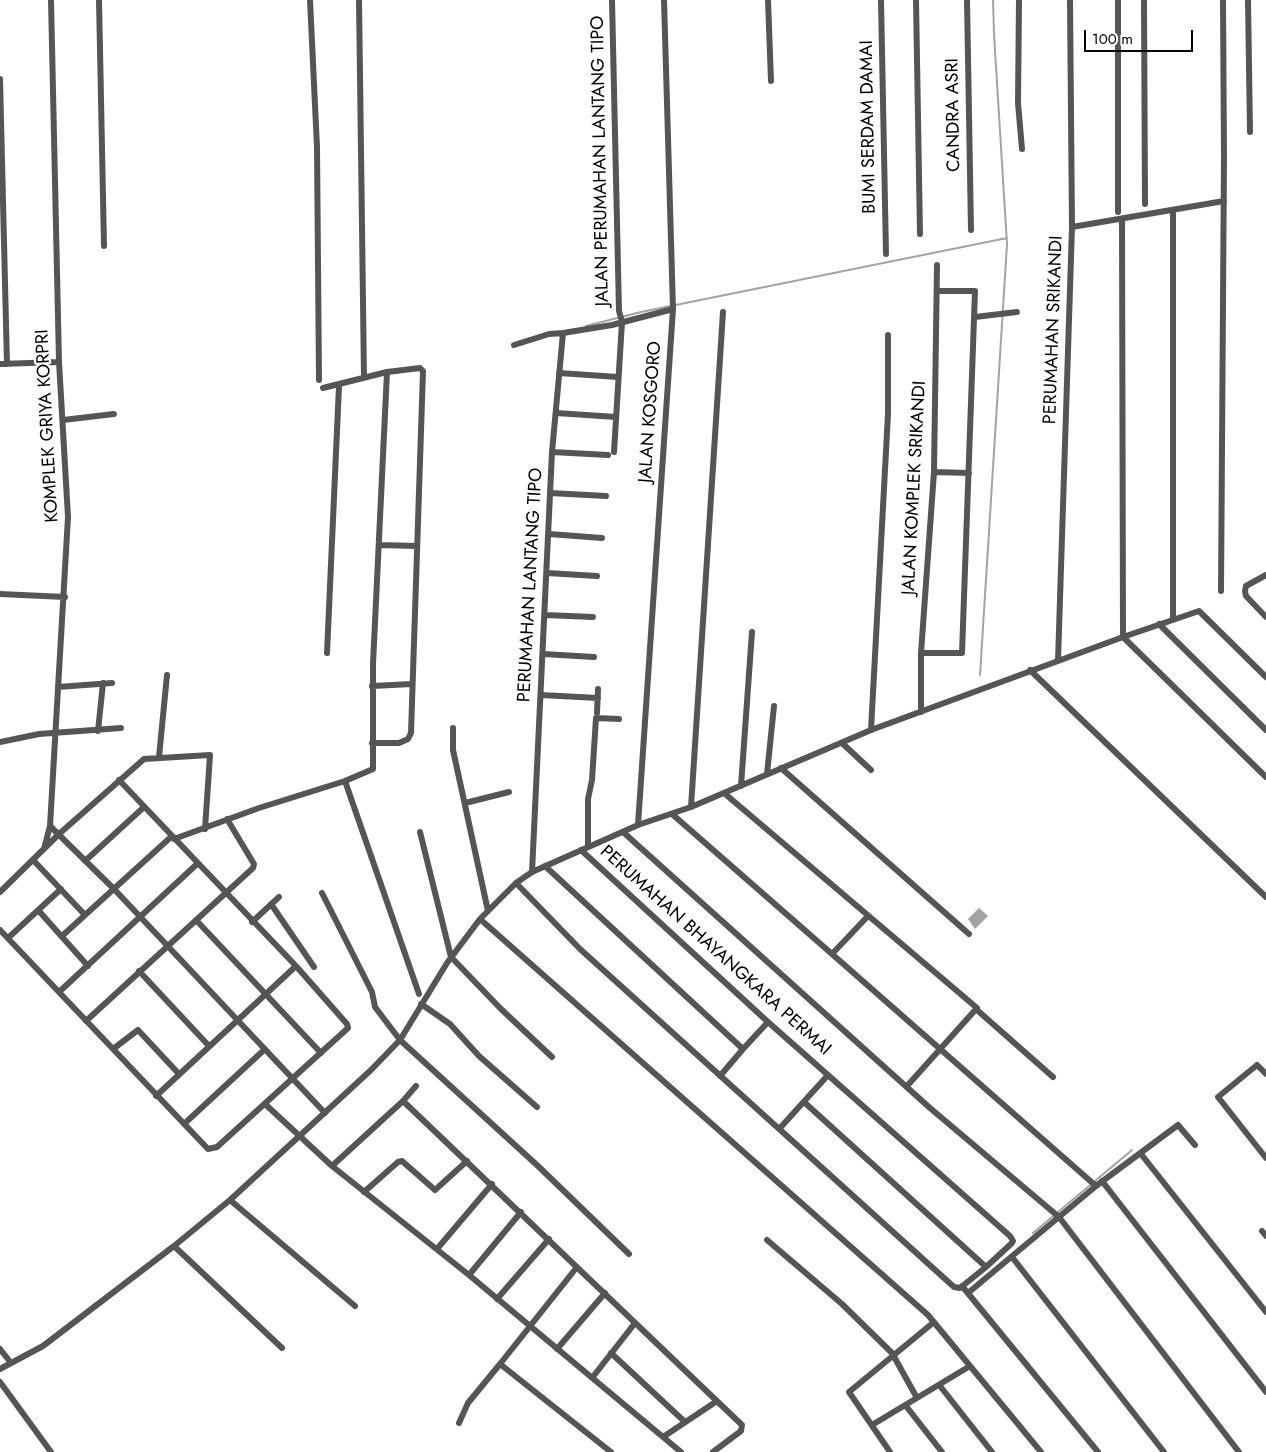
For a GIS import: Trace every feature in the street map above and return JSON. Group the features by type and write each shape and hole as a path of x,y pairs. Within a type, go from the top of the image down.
{"street":[{"name":"KOMPLEK GRIYA KORPRI","path":"44,849 50,826 68,499 59,362 51,0"},
{"path":"99,0 104,246"},
{"path":"310,0 317,147 319,380"},
{"path":"359,0 364,377"},
{"name":"JALAN PERUMAHAN LANTANG TIPO","path":"612,0 619,311 622,322"},
{"name":"JALAN KOSGORO","path":"638,825 673,309 664,0"},
{"path":"768,0 771,82"},
{"name":"BUMI SERDAM DAMAI","path":"881,0 886,254"},
{"path":"916,0 920,234"},
{"name":"CANDRA ASRI","path":"967,0 971,230"},
{"path":"1019,0 1018,103 1022,149"},
{"name":"PERUMAHAN SRIKANDI","path":"1058,661 1072,227 1070,0"},
{"path":"1118,0 1118,212"},
{"path":"1144,0 1145,204"},
{"path":"1221,591 1224,201 1223,0"},
{"path":"1248,0 1250,132"},
{"path":"0,78 3,364 59,362"},
{"path":"1072,227 1224,201"},
{"path":"1173,211 1173,619"},
{"path":"1122,219 1123,636 1266,778"},
{"name":"JALAN KOMPLEK SRIKANDI","path":"920,712 921,653 934,472 937,264"},
{"path":"921,653 962,653 975,291 938,291"},
{"path":"514,345 549,334 622,322 673,309"},
{"path":"691,807 723,312"},
{"path":"975,317 1017,312"},
{"path":"552,452 611,453 616,417 622,322"},
{"name":"PERUMAHAN LANTANG TIPO","path":"532,872 552,452 563,333"},
{"path":"871,730 888,414 888,334"},
{"path":"323,388 339,386 364,377 387,372 420,368 423,371 411,734 408,739 399,743 372,743"},
{"path":"62,936 173,837 206,829 227,819 345,781 373,769 372,686 387,372"},
{"path":"559,373 618,377"},
{"path":"327,653 339,386"},
{"path":"556,413 616,417"},
{"path":"63,420 114,414"},
{"path":"934,472 969,473"},
{"path":"550,493 606,496"},
{"path":"549,534 602,538"},
{"path":"379,545 417,546"},
{"path":"547,573 596,576"},
{"path":"1266,575 1246,586 1245,591 1246,596 1266,617"},
{"path":"0,594 64,597"},
{"path":"0,1369 42,1346 174,1246 230,1200 300,1137 400,1040 451,957 480,919 516,883 532,872 638,825 691,807 871,730 1123,636 1199,611 1266,677"},
{"path":"545,615 593,617"},
{"path":"1159,624 1266,730"},
{"path":"741,786 752,632"},
{"path":"543,654 594,656"},
{"path":"1030,670 1266,897"},
{"path":"158,757 167,675"},
{"path":"58,687 112,683"},
{"path":"98,731 103,684"},
{"path":"372,686 412,684"},
{"path":"597,713 598,689"},
{"path":"540,695 598,698"},
{"path":"767,774 774,706"},
{"path":"588,847 588,799 592,780 596,718 618,719"},
{"path":"0,742 54,734 121,728"},
{"path":"453,728 454,750 488,911"},
{"path":"842,743 871,770"},
{"path":"0,892 34,861 59,834 144,759 210,755 206,829"},
{"path":"781,768 969,934"},
{"path":"0,930 206,1148 212,1149 265,1104 348,1028 348,1025 296,966 224,893 119,780"},
{"path":"345,781 419,994"},
{"path":"465,803 509,792"},
{"path":"724,793 975,1006 977,1010 1053,1077"},
{"path":"85,861 144,807"},
{"path":"672,814 1096,1185"},
{"path":"86,1021 254,865 227,819"},
{"path":"50,826 114,889 325,1113"},
{"path":"420,832 451,957 501,1010 552,1057"},
{"path":"623,832 906,1086 1056,1215 1239,1452"},
{"name":"PERUMAHAN BHAYANGKARA PERMAI","path":"581,850 768,1022 1012,1238 1012,1243 986,1267"},
{"path":"34,861 85,915"},
{"path":"60,992 197,864"},
{"path":"545,866 743,1049"},
{"path":"516,883 580,949 956,1288 966,1289 1012,1257 1056,1215 1178,1125 1195,1145"},
{"path":"8,938 61,889"},
{"path":"322,893 372,992 375,1007 400,1040 532,1160 629,1254"},
{"path":"252,922 279,897"},
{"path":"271,904 314,967"},
{"path":"38,910 88,966"},
{"path":"832,954 868,916"},
{"path":"480,919 931,1318 1041,1452"},
{"path":"196,920 321,1053"},
{"path":"156,1096 296,966"},
{"path":"139,971 209,1046"},
{"path":"421,1004 450,1024 480,1056 537,1107"},
{"path":"906,1086 977,1010"},
{"path":"720,1076 768,1022"},
{"path":"113,1049 138,1030 180,1074"},
{"path":"184,1124 264,1049"},
{"path":"1266,1074 1257,1064 1218,1098 1266,1158"},
{"path":"780,1128 828,1075"},
{"path":"332,1166 403,1101 416,1086"},
{"path":"403,1101 522,1212 743,1428 713,1452"},
{"path":"804,1102 986,1267 966,1289"},
{"path":"265,1104 332,1166 469,1275 681,1452"},
{"path":"1140,1154 1266,1312"},
{"path":"364,1192 398,1162 402,1162 435,1190 467,1161"},
{"path":"1102,1181 1266,1392"},
{"path":"437,1249 492,1184"},
{"path":"230,1200 355,1306"},
{"path":"469,1275 522,1212"},
{"path":"497,1299 549,1239"},
{"path":"767,1240 842,1304 891,1353 918,1398"},
{"path":"174,1246 282,1348"},
{"path":"1012,1257 1164,1452"},
{"path":"459,1423 468,1403 577,1267"},
{"path":"966,1289 1098,1452"},
{"path":"557,1349 605,1293"},
{"path":"890,1452 849,1392 931,1318"},
{"path":"592,1378 634,1323"},
{"path":"0,1349 11,1363"},
{"path":"611,1353 685,1422"},
{"path":"500,1364 611,1452"},
{"path":"872,1425 940,1386 970,1366"},
{"path":"0,1382 52,1452"},
{"path":"940,1386 992,1452"},
{"path":"662,1437 717,1401"},
{"path":"906,1406 942,1452"}],"shaded area":[{"path":"979,908 988,916 975,929 968,919"}],"waterway":[{"path":"980,675 1007,244 993,0"},
{"path":"586,326 641,312 1007,238"},
{"path":"1033,1233 1132,1150"}]}
